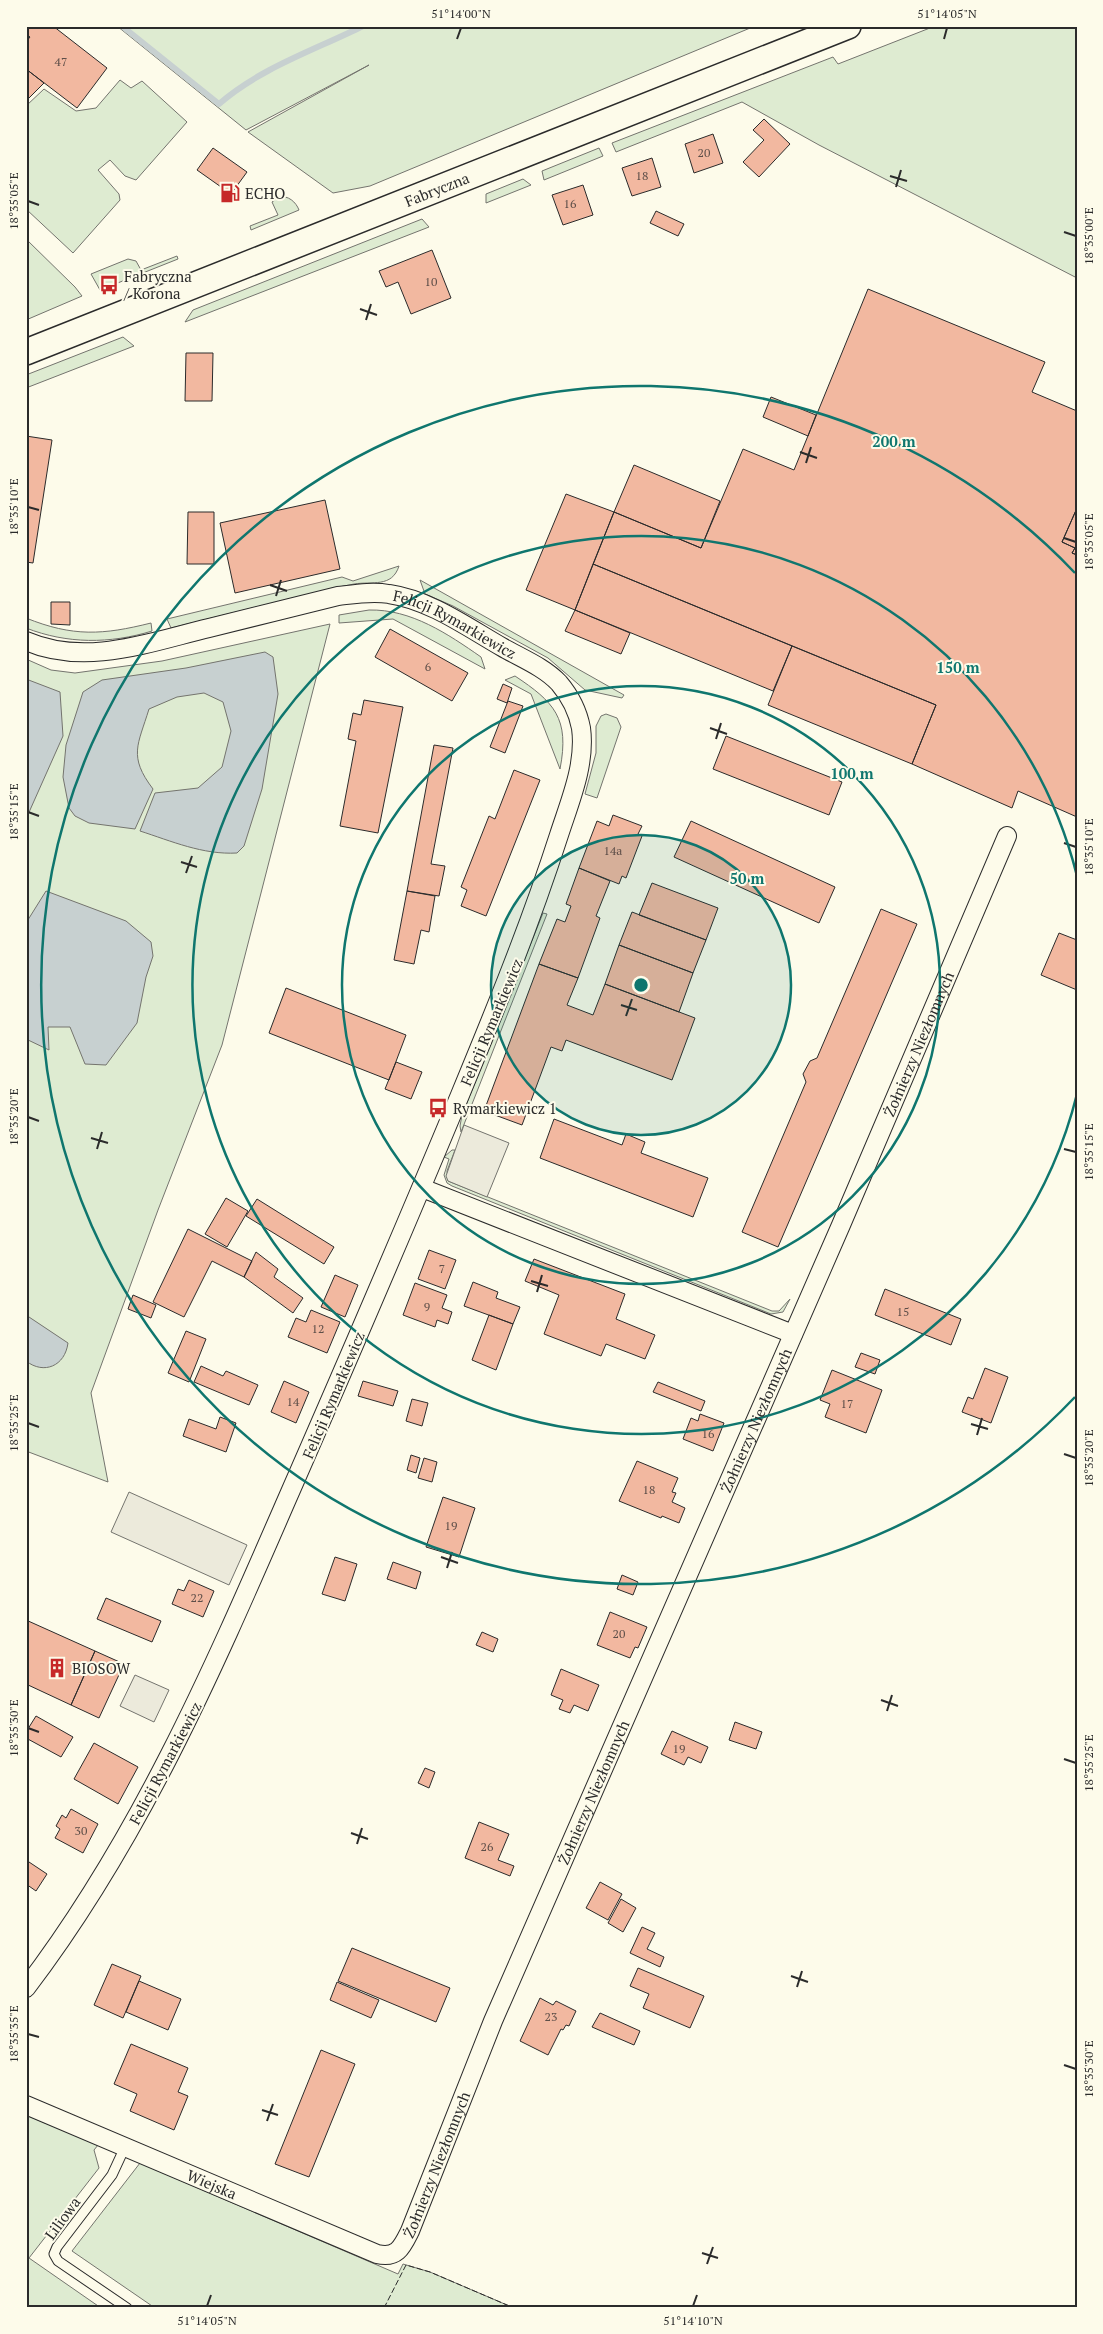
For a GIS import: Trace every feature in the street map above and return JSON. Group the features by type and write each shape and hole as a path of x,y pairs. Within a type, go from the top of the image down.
{"street":[{"name":"Fabryczna","path":"26,352 848,26"},
{"name":"Felicji Rymarkiewicz","path":"26,641 55,650 79,653 120,650 338,596 360,593 391,594 435,609 538,667 560,684 568,696 575,709 581,733 581,757 571,797 521,949 422,1188 200,1698 156,1782 101,1879 26,1988"},
{"name":"Żołnierzy Niezłomnych","path":"399,2251 410,2231 493,2021 793,1334 1007,836"},
{"name":"Żołnierzy Niezłomnych","path":"422,1188 793,1334"},
{"name":"Wiejska","path":"26,2105 377,2254 391,2256 399,2251"}],"lane":[{"name":"Liliowa","path":"126,2147 112,2175 57,2247 54,2254 58,2261 127,2308"}],"green space":[{"path":"117,26 755,26 370,186 333,193 248,132 369,65 246,130"},
{"path":"935,26 1077,26 1077,278 819,145 742,102 616,152 612,143 833,57 838,64"},
{"path":"120,80 131,88 142,81 187,122 136,180 125,176 110,160 98,170 119,194 120,200 73,253 26,209 26,106 44,89 76,111 96,108"},
{"path":"599,148 603,156 544,180 542,171"},
{"path":"523,179 531,185 486,203 486,194"},
{"path":"279,197 286,197 291,200 299,210 251,230 250,226 278,215 272,202"},
{"path":"422,219 429,227 185,322 193,310"},
{"path":"26,239 82,296 26,320"},
{"path":"177,256 178,259 100,290 91,274 128,259 136,261 141,270"},
{"path":"123,337 134,346 26,388 26,375"},
{"path":"399,566 392,578 386,581 334,588 171,628 167,619 342,577 353,581"},
{"path":"420,580 624,695 622,698 585,690 548,658 453,606 425,594"},
{"path":"369,610 400,614 428,624 481,657 485,669 393,619 339,623 339,615"},
{"path":"26,618 74,631 103,632 151,623 152,631 104,640 73,639 57,637 26,628"},
{"path":"330,624 222,1045 158,1210 91,1393 108,1482 26,1451 26,659 51,670 75,673 162,661"},
{"path":"515,676 540,694 556,713 563,737 560,769 531,694 505,680"},
{"path":"606,714 617,718 621,727 597,798 585,794 596,753 596,726 601,716"},
{"path":"543,913 547,914 461,1132 462,1115"},
{"path":"452,1150 455,1150 447,1171 448,1181 772,1311 779,1311 790,1299 783,1312 771,1314 452,1186 447,1183 444,1175 449,1159 444,1157"},
{"path":"26,2115 98,2145 94,2150 99,2168 29,2258 101,2308 26,2308"},
{"path":"140,2163 398,2274 403,2264 430,2272 514,2308 155,2308 72,2251"}],"shaded area":[{"path":"265,652 273,657 278,694 262,789 244,846 237,853 200,850 140,831 155,793 198,788 222,767 231,731 223,702 204,693 177,697 149,709 139,741 138,759 145,778 153,789 135,829 89,823 75,816 69,808 63,777 66,745 83,692 102,680 186,668"},
{"path":"26,679 60,692 63,736 26,819"},
{"path":"46,891 126,921 151,942 153,956 146,977 137,1023 106,1065 85,1064 70,1027 48,1027 49,1050 26,1039 26,923"},
{"path":"464,1125 509,1143 487,1197 448,1181 446,1176"},
{"path":"26,1315 68,1343 63,1357 53,1366 40,1367 26,1361"},
{"path":"129,1492 247,1545 229,1585 111,1532"},
{"path":"135,1675 169,1690 154,1722 120,1706"}],"building":[{"path":"26,26 53,26 107,68 77,108 26,69 26,42 30,37 26,34"},
{"path":"26,69 44,83 26,101"},
{"path":"764,119 790,144 759,177 743,162 764,140 753,130"},
{"path":"713,134 723,163 694,173 685,144"},
{"path":"213,148 247,172 231,194 197,170"},
{"path":"652,158 661,187 632,196 622,168"},
{"path":"583,185 593,215 563,225 552,195"},
{"path":"656,211 684,224 678,236 650,223"},
{"path":"432,250 451,298 411,314 398,282 386,287 379,271"},
{"path":"868,289 1045,362 1032,392 1077,411 1077,508 1062,542 1075,548 1072,553 1077,555 1077,817 1018,791 1012,808 912,764 936,705 593,564 614,512 701,548 743,449 794,470"},
{"path":"186,353 213,353 212,401 185,401"},
{"path":"771,397 816,415 808,436 763,417"},
{"path":"26,436 52,440 33,563 26,562"},
{"path":"634,465 720,501 701,548 614,512"},
{"path":"566,494 614,512 575,610 526,590"},
{"path":"325,500 340,569 235,593 220,523"},
{"path":"1077,508 1077,555 1072,553 1075,548 1062,542"},
{"path":"188,512 214,512 214,564 187,564"},
{"path":"593,564 792,646 773,691 575,610"},
{"path":"51,602 70,602 70,625 51,624"},
{"path":"575,610 630,633 621,654 565,631"},
{"path":"390,629 468,673 452,701 375,657"},
{"path":"792,646 936,705 912,764 768,705"},
{"path":"503,684 512,688 507,703 497,699"},
{"path":"364,700 403,707 378,833 340,826 356,741 348,739 353,713 361,715"},
{"path":"508,701 523,706 505,753 490,747"},
{"path":"726,736 842,782 829,815 713,769"},
{"path":"434,745 453,748 431,864 445,866 439,896 407,891"},
{"path":"514,770 540,780 486,916 461,906 467,890 461,887 489,816 495,819"},
{"path":"613,815 642,826 638,834 642,836 626,878 622,876 619,884 579,868 597,821 609,826"},
{"path":"691,821 835,887 819,923 674,857"},
{"path":"579,868 610,881 596,916 600,918 578,978 539,964 557,919 565,922 571,906 566,904"},
{"path":"652,883 718,908 706,940 639,915"},
{"path":"407,891 435,896 429,932 421,930 414,964 394,960"},
{"path":"881,909 917,924 778,1247 742,1232 806,1082 803,1074 810,1061 817,1058"},
{"path":"632,912 706,940 693,973 619,945"},
{"path":"1059,933 1077,940 1077,990 1041,975"},
{"path":"619,945 693,973 679,1012 605,984"},
{"path":"539,964 578,978 567,1005 593,1015 605,984 695,1018 672,1080 566,1040 562,1051 551,1047 522,1125 484,1111"},
{"path":"286,988 406,1035 389,1080 269,1033"},
{"path":"396,1062 422,1072 411,1099 385,1089"},
{"path":"554,1119 622,1145 626,1134 645,1142 641,1153 708,1178 693,1217 540,1158"},
{"path":"226,1198 248,1211 227,1247 205,1234"},
{"path":"257,1199 334,1247 324,1264 246,1216"},
{"path":"188,1229 252,1261 244,1277 212,1261 184,1317 153,1302"},
{"path":"429,1250 456,1260 445,1289 418,1279"},
{"path":"256,1252 278,1269 274,1277 303,1298 293,1313 244,1277"},
{"path":"534,1259 625,1294 616,1319 655,1335 645,1359 606,1344 601,1356 544,1334 559,1295 525,1281"},
{"path":"335,1275 358,1285 345,1317 321,1307"},
{"path":"473,1282 498,1292 496,1298 520,1307 513,1324 464,1306"},
{"path":"415,1283 447,1295 442,1308 452,1312 448,1324 437,1320 435,1327 403,1315"},
{"path":"885,1289 961,1319 951,1345 875,1315"},
{"path":"133,1295 156,1305 151,1318 128,1309"},
{"path":"311,1310 340,1322 327,1353 288,1337 296,1318 306,1322"},
{"path":"489,1315 513,1324 496,1370 472,1360"},
{"path":"186,1331 206,1339 189,1382 168,1373"},
{"path":"861,1353 880,1360 875,1374 855,1367"},
{"path":"201,1366 223,1376 226,1371 258,1385 249,1405 194,1382"},
{"path":"985,1368 1008,1377 991,1423 962,1412 968,1397 973,1399"},
{"path":"832,1370 882,1390 866,1433 825,1417 830,1404 820,1400"},
{"path":"284,1381 309,1392 296,1423 271,1412"},
{"path":"363,1381 398,1391 393,1406 358,1396"},
{"path":"658,1382 705,1401 701,1411 653,1392"},
{"path":"412,1399 428,1403 422,1426 406,1421"},
{"path":"700,1414 724,1423 713,1451 683,1439 691,1418 698,1421"},
{"path":"220,1417 236,1423 226,1452 183,1436 189,1419 216,1429"},
{"path":"411,1455 420,1458 416,1473 407,1470"},
{"path":"424,1458 437,1462 432,1482 418,1478"},
{"path":"637,1461 678,1478 672,1492 676,1493 672,1502 685,1508 679,1523 662,1516 661,1518 619,1501"},
{"path":"443,1497 475,1508 459,1557 426,1547"},
{"path":"335,1557 357,1564 345,1601 322,1594"},
{"path":"393,1562 421,1572 416,1589 387,1579"},
{"path":"622,1575 638,1582 633,1595 617,1589"},
{"path":"189,1580 214,1591 203,1617 172,1604 178,1589 184,1591"},
{"path":"106,1598 161,1621 152,1642 97,1619"},
{"path":"610,1612 647,1627 638,1648 635,1647 630,1658 597,1645"},
{"name":"BIOSOW","path":"26,1620 95,1651 71,1705 26,1684"},
{"path":"482,1632 498,1639 493,1652 476,1645"},
{"name":"BIOSOW","path":"95,1651 124,1664 99,1718 71,1705"},
{"path":"561,1669 599,1685 588,1711 574,1705 570,1713 559,1709 563,1700 551,1695"},
{"path":"36,1716 73,1737 61,1757 26,1738 26,1732"},
{"path":"735,1722 762,1732 756,1749 729,1740"},
{"path":"672,1731 708,1747 701,1763 688,1757 684,1765 661,1754"},
{"path":"94,1743 138,1767 118,1804 74,1779"},
{"path":"425,1768 435,1772 429,1788 418,1783"},
{"path":"71,1809 98,1824 83,1853 55,1838 60,1829 56,1826 62,1815 66,1818"},
{"path":"479,1822 509,1834 498,1860 514,1866 510,1876 465,1858"},
{"path":"26,1860 47,1874 36,1891 26,1884"},
{"path":"600,1882 622,1894 608,1920 586,1908"},
{"path":"621,1899 636,1908 623,1932 608,1923"},
{"path":"642,1927 655,1933 647,1949 664,1957 660,1967 630,1953"},
{"path":"352,1948 450,1988 436,2022 338,1981"},
{"path":"112,1964 141,1976 123,2018 94,2005"},
{"path":"638,1968 704,1996 690,2028 643,2008 649,1994 630,1986"},
{"path":"139,1981 181,1999 168,2030 126,2012"},
{"path":"337,1982 379,2000 371,2018 330,2000"},
{"path":"540,1998 553,2005 556,2001 576,2011 569,2026 566,2025 563,2030 561,2029 548,2055 520,2041"},
{"path":"600,2013 640,2031 634,2045 592,2027"},
{"path":"131,2044 188,2068 178,2092 188,2096 174,2130 130,2111 137,2094 114,2084"},
{"path":"321,2050 355,2064 309,2177 275,2164"}],"waterway":[{"path":"122,26 219,104 252,80 288,60 363,26"}],"fence":[{"path":"384,2308 406,2265 430,2272 514,2308"}],"place":[{"name":"ECHO","path":"230,193"},
{"name":"Fabryczna / Korona","path":"109,285"},
{"name":"Rymarkiewicz 1","path":"438,1108"},
{"name":"BIOSOW","path":"57,1668"}]}
